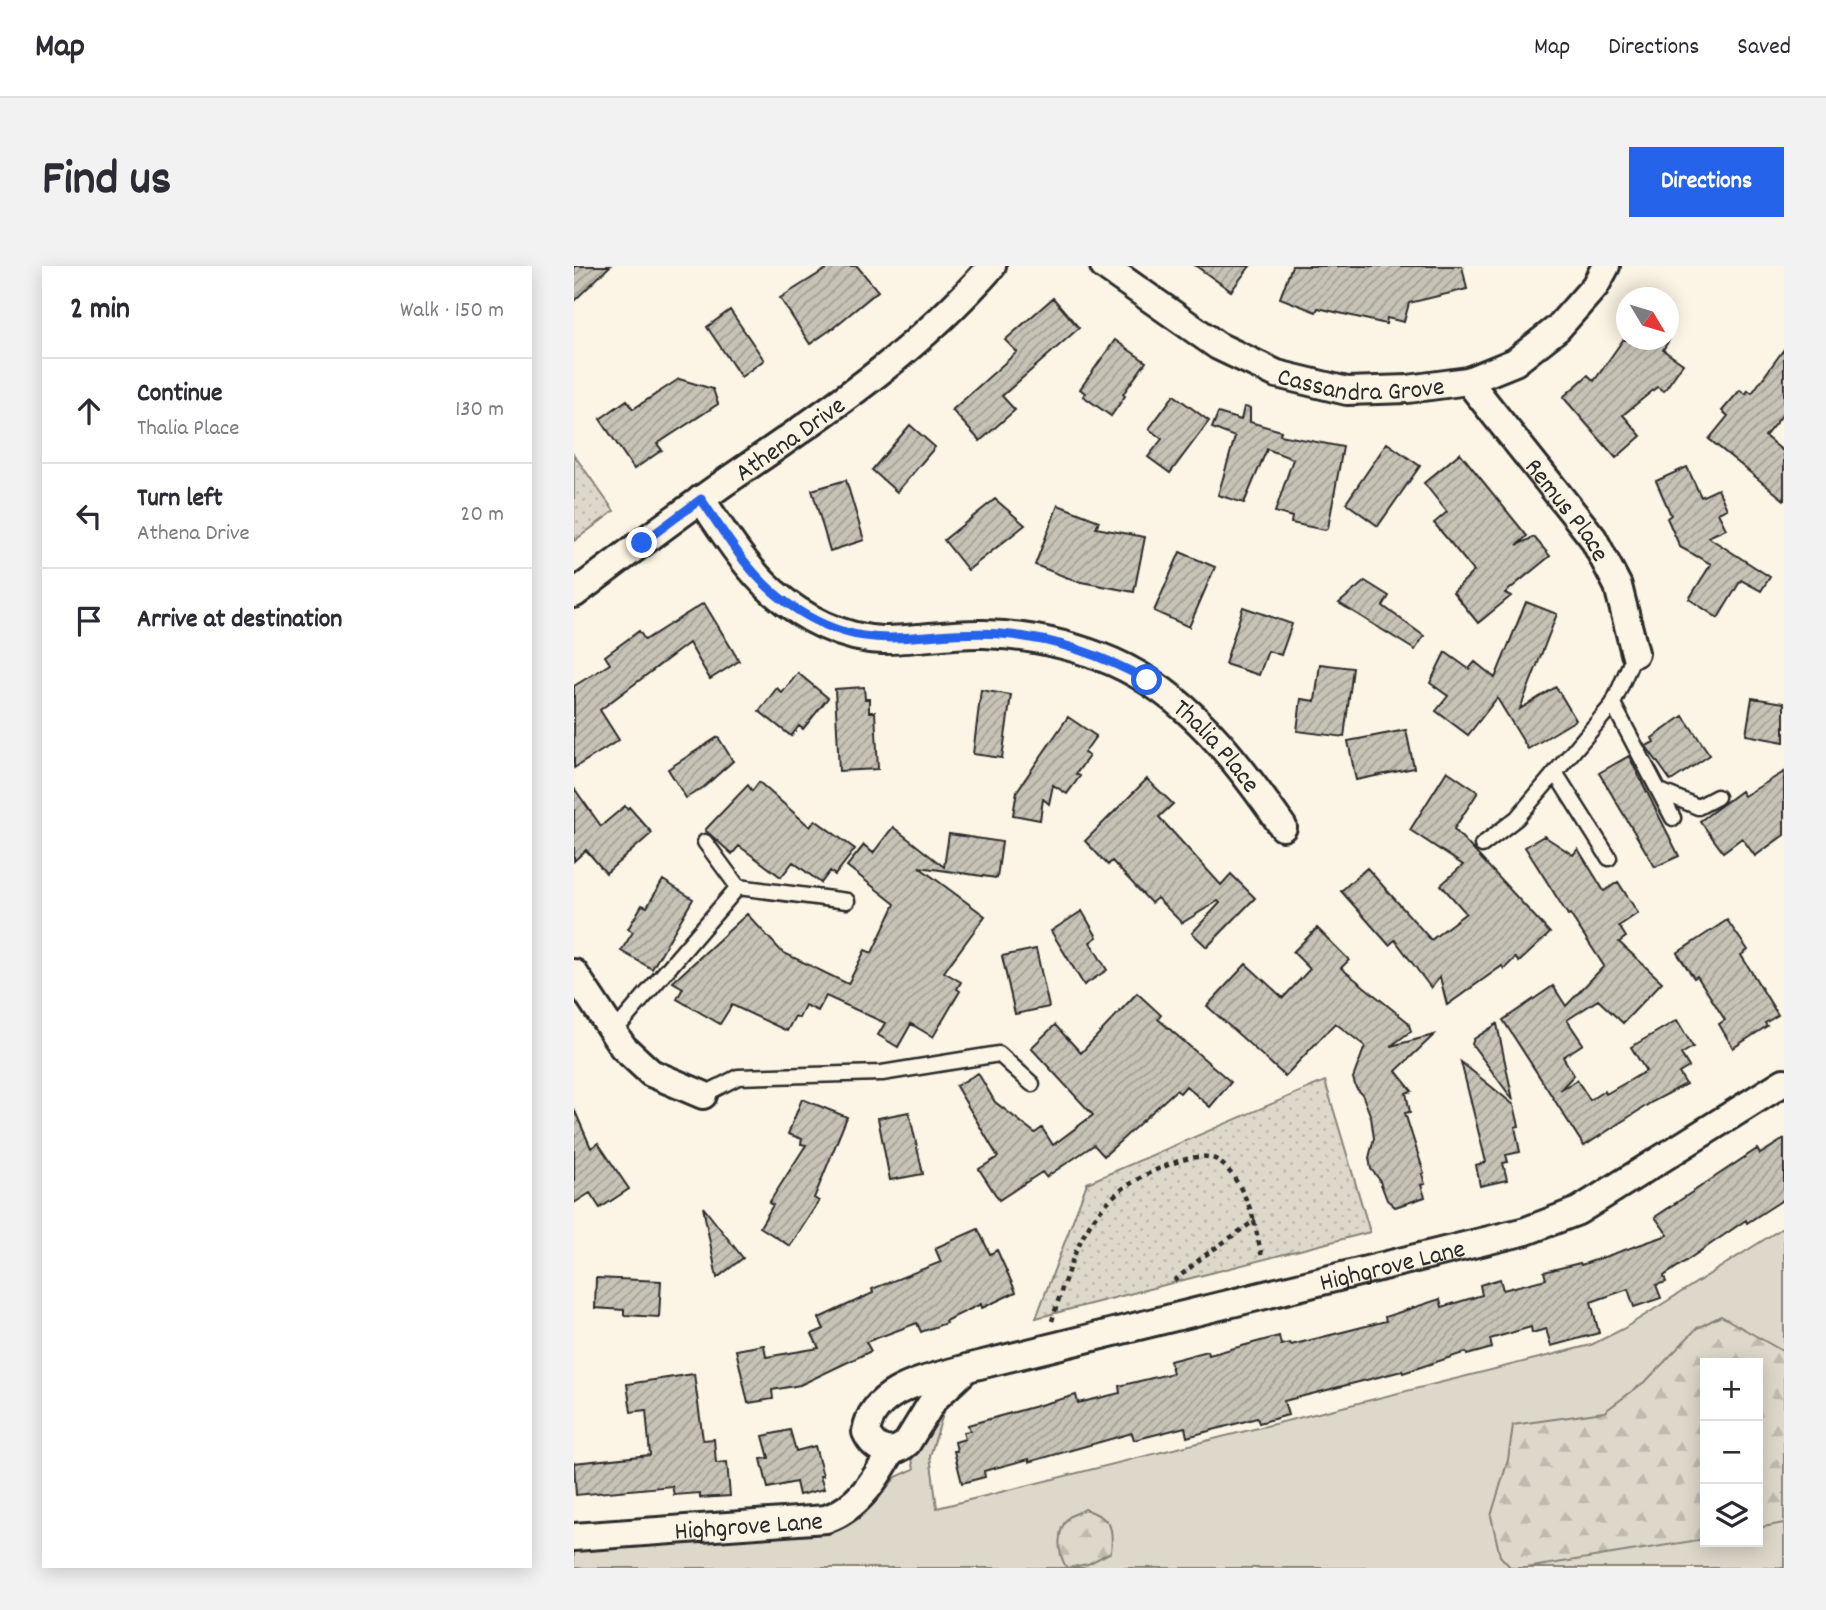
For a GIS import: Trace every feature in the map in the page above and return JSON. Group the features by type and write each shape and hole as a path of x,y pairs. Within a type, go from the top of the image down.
{"street":[{"name":"Athena Drive","path":"574,594 701,499 877,375 941,320 992,266"},
{"name":"Cassandra Grove","path":"1104,266 1218,346 1278,374 1347,391 1408,389 1468,381 1515,362 1558,328 1595,286 1606,266"},
{"name":"Remus Place","path":"1468,381 1593,538 1618,586 1635,653"},
{"name":"Thalia Place","path":"701,499 742,557 771,591 805,615 842,632 881,640 980,634 1019,636 1088,653 1133,672 1160,689 1215,738 1283,827"},
{"path":"574,973 623,1047 651,1073 703,1095"},
{"name":"Highgrove Lane","path":"891,1452 878,1448 866,1432 871,1414 877,1406 902,1390 967,1368 1543,1226 1578,1211 1784,1082"},
{"name":"Highgrove Lane","path":"574,1537 826,1519 838,1515 863,1494 891,1452 907,1443 934,1399 967,1368"}],"lane":[{"path":"1482,845 1517,818 1613,704 1635,653"},
{"path":"1613,704 1674,818"},
{"path":"1556,774 1609,858"},
{"path":"1660,791 1698,807 1717,797"},
{"path":"705,842 738,887 847,901"},
{"path":"613,1033 738,887"},
{"path":"703,1095 738,1077 882,1073 999,1054 1032,1084"}],"path":[{"path":"1052,1323 1062,1290 1097,1214 1129,1184 1151,1172 1201,1156 1214,1158 1231,1171 1254,1221 1262,1257"},
{"path":"1174,1280 1254,1221"}],"green space":[{"path":"574,455 614,511 574,541"},
{"path":"1325,1081 1370,1232 1036,1318 1087,1183"},
{"path":"1784,1227 1784,1568 574,1568 574,1550 838,1526 878,1498 896,1477 914,1469 912,1459 944,1411 930,1456 937,1508 1591,1345 1623,1329"},
{"path":"1721,1316 1784,1352 1784,1523 1763,1527 1763,1358 1700,1358 1700,1540 1526,1568 1511,1568 1500,1556 1491,1516 1508,1460 1513,1425 1604,1412 1647,1380 1697,1328"},
{"path":"1085,1509 1109,1524 1112,1535 1111,1552 1088,1564 1067,1568 1059,1542 1062,1528 1069,1517"}],"building":[{"path":"574,266 610,266 574,301"},
{"path":"831,266 857,266 878,291 810,344 780,298"},
{"path":"1196,266 1250,266 1231,291"},
{"path":"1292,266 1462,266 1467,289 1409,303 1404,322 1387,318 1386,324 1318,308 1316,312 1280,298"},
{"path":"1053,298 1079,328 1002,396 1015,410 980,441 952,410 1017,352 1005,340"},
{"path":"730,310 764,360 741,377 707,327"},
{"path":"1115,340 1146,362 1111,416 1083,396 1085,393 1080,389"},
{"path":"1784,349 1784,413 1765,436 1784,452 1784,500 1709,439 1728,416 1722,411 1740,390 1746,394 1748,390 1752,393"},
{"path":"1616,350 1663,350 1683,364 1664,391 1657,387 1623,415 1641,436 1616,458 1563,397 1588,375 1594,381"},
{"path":"679,379 713,389 718,404 657,444 662,450 634,469 600,419 627,400 633,409"},
{"path":"1174,395 1209,421 1170,473 1148,457 1162,439 1149,429"},
{"path":"1244,407 1250,408 1250,422 1281,431 1280,435 1343,447 1328,528 1325,530 1291,523 1292,517 1275,512 1293,459 1267,449 1244,503 1218,495 1235,437 1212,428 1218,413 1241,420"},
{"path":"910,425 935,447 897,492 872,470"},
{"path":"1387,443 1420,466 1378,526 1346,503"},
{"path":"1460,453 1527,536 1517,545 1534,537 1550,556 1505,593 1511,596 1478,623 1453,592 1474,571 1434,523 1447,512 1424,483"},
{"path":"1687,467 1701,497 1718,489 1727,509 1718,513 1726,529 1708,537 1770,577 1761,591 1741,580 1718,618 1689,599 1711,564 1680,547 1667,518 1671,515 1656,481"},
{"path":"846,480 864,540 830,551 812,490"},
{"path":"995,499 1025,525 968,570 944,540"},
{"path":"1058,505 1099,521 1096,528 1145,537 1134,592 1076,581 1035,565"},
{"path":"1180,552 1215,567 1189,627 1154,611"},
{"path":"1365,581 1389,596 1383,606 1424,636 1415,650 1339,603"},
{"path":"1526,602 1557,614 1520,709 1556,687 1576,720 1528,749 1497,698 1468,735 1436,711 1448,696 1430,683 1445,652 1469,669 1475,662 1495,678"},
{"path":"704,603 739,661 710,679 689,643 600,710 619,740 574,768 574,686 610,664 605,656 639,631 645,640"},
{"path":"1243,607 1292,624 1281,655 1268,651 1259,675 1225,664"},
{"path":"1320,664 1353,668 1344,737 1297,731 1301,699 1315,701"},
{"path":"798,673 828,698 803,729 799,726 791,736 759,711 777,688 782,693"},
{"path":"864,687 865,699 869,699 869,712 875,712 878,769 839,771 835,689"},
{"path":"981,690 1011,695 1002,758 973,754"},
{"path":"1752,698 1784,703 1784,742 1746,735"},
{"path":"1683,716 1710,755 1671,781 1646,746 1654,742 1652,738"},
{"path":"1068,717 1096,736 1084,753 1089,756 1076,774 1080,776 1067,794 1053,785 1049,804 1043,799 1040,820 1013,815 1017,791"},
{"path":"1406,730 1414,768 1356,780 1348,741"},
{"path":"718,737 733,761 704,787 686,798 668,769"},
{"path":"1629,756 1679,856 1655,867 1599,773"},
{"path":"1447,771 1478,792 1454,829 1550,933 1519,962 1515,958 1504,969 1502,966 1447,1005 1440,977 1431,988 1395,940 1389,945 1341,891 1367,868 1431,940 1466,913 1441,885 1463,865 1410,830"},
{"path":"1784,772 1784,835 1755,856 1742,838 1723,852 1700,821 1741,791 1744,796"},
{"path":"1147,779 1173,804 1159,817 1221,885 1231,874 1255,898 1207,947 1192,933 1220,903 1218,901 1182,923 1157,898 1151,903 1112,861 1108,865 1085,841"},
{"path":"759,782 810,827 815,820 855,849 835,875 830,871 821,883 793,862 781,877 739,846 732,854 705,830 748,785 752,791"},
{"path":"574,788 601,826 625,806 627,809 629,807 652,833 606,873 586,850 574,861"},
{"path":"893,827 944,867 949,834 1002,842 997,878 919,867 985,916 944,972 961,982 957,989 960,991 933,1037 911,1024 898,1047 878,1035 885,1023 826,996 818,1011 805,1005 799,1018 795,1016 787,1031 732,1005 720,1024 677,999 683,988 673,982 747,914 782,952 848,984 865,950 872,953 895,904 847,866 864,845 873,853"},
{"path":"1544,836 1573,855 1578,849 1604,891 1618,882 1638,913 1619,926 1626,937 1619,942 1662,982 1623,1023 1598,1000 1567,1020 1583,1044 1563,1057 1574,1075 1560,1090 1577,1080 1590,1100 1646,1071 1631,1047 1677,1020 1693,1047 1681,1054 1689,1067 1679,1073 1686,1084 1652,1102 1584,1146 1503,1020 1553,986 1566,1006 1604,966 1525,847"},
{"path":"663,880 693,899 652,969 621,951 633,932 628,929 642,905 647,907"},
{"path":"1082,911 1097,937 1090,942 1107,970 1084,985 1051,931"},
{"path":"1727,920 1748,950 1741,955 1778,1015 1765,1023 1767,1026 1733,1048 1719,1024 1725,1020 1697,976 1694,978 1677,953"},
{"path":"1317,928 1349,960 1341,968 1408,1022 1411,1031 1391,1046 1434,1035 1396,1071 1412,1091 1406,1093 1410,1112 1405,1113 1424,1173 1425,1184 1421,1185 1425,1197 1395,1207 1387,1200 1379,1179 1371,1169 1369,1158 1374,1138 1371,1117 1353,1078 1365,1046 1335,1023 1285,1076 1207,1006 1246,964 1283,998 1310,969 1293,952"},
{"path":"1036,949 1049,1007 1015,1014 1002,956"},
{"path":"1137,993 1161,1015 1158,1019 1231,1082 1210,1107 1186,1086 1180,1093 1176,1090 1104,1156 1094,1145 1046,1177 1042,1172 999,1200 979,1169 998,1157 956,1086 978,1073 995,1102 1035,1133 1042,1128 1053,1145 1093,1115 1031,1048 1055,1025 1081,1053"},
{"path":"1497,1024 1513,1100 1472,1044 1474,1039"},
{"path":"1461,1062 1514,1105 1519,1126 1515,1127 1520,1152 1506,1155 1508,1162 1503,1163 1507,1180 1480,1186 1476,1165 1486,1162"},
{"path":"802,1099 847,1117 814,1198 819,1201 790,1246 760,1227 773,1205 769,1203 806,1145 801,1144 802,1139 788,1134"},
{"path":"574,1109 591,1148 598,1143 629,1189 600,1208 590,1193 574,1203"},
{"path":"909,1112 923,1174 890,1180 878,1118"},
{"path":"1784,1139 1784,1199 1747,1223 1746,1220 1664,1276 1666,1282 1656,1285 1661,1298 1634,1307 1628,1289 1591,1302 1599,1333 1551,1346 1546,1329 1532,1333 1531,1327 1490,1339 1492,1348 1467,1355 1466,1352 1403,1373 1402,1371 1284,1401 1288,1415 1259,1423 1257,1418 1187,1437 1185,1427 1134,1440 1132,1433 1029,1462 1029,1459 984,1471 985,1477 962,1483 954,1451 957,1451 955,1442 965,1439 963,1432 970,1431 968,1425 1076,1395 1078,1403 1120,1393 1119,1386 1173,1373 1170,1361 1208,1351 1209,1355 1279,1336 1281,1345 1291,1345 1386,1321 1385,1317 1440,1299 1442,1307 1482,1295 1480,1285 1500,1279 1503,1290 1546,1279 1544,1272 1580,1263 1581,1265 1668,1235 1655,1217 1757,1149 1760,1154"},
{"path":"703,1207 743,1258 717,1278"},
{"path":"978,1229 990,1254 997,1250 1016,1292 982,1308 981,1304 945,1321 946,1323 921,1332 917,1323 866,1342 871,1351 800,1385 772,1390 773,1399 748,1403 736,1350 764,1345 766,1357 819,1348 812,1334 824,1329 819,1318 873,1293 872,1289 941,1262 935,1248"},
{"path":"596,1278 661,1281 659,1317 624,1315 624,1310 595,1308"},
{"path":"694,1374 703,1440 714,1439 716,1463 727,1462 730,1496 700,1498 700,1493 674,1495 672,1486 576,1495 574,1463 650,1455 646,1410 631,1412 627,1384"},
{"path":"790,1430 796,1451 815,1446 824,1489 799,1495 796,1482 768,1488 761,1459 769,1458 763,1436"}],"route":[{"path":"642,543 701,499 742,557 771,591 824,625 862,638 881,640 999,634 1045,640 1114,663 1147,680"}]}
